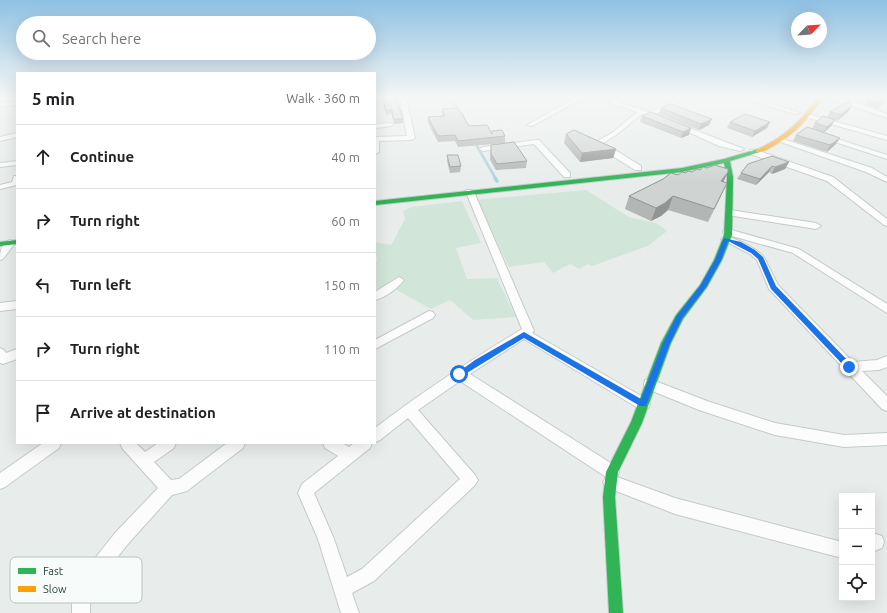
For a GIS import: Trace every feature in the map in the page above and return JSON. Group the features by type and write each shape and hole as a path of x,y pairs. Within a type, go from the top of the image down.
{"main road":[{"path":"376,196 638,168 698,160 754,145 775,134 785,126"},
{"path":"376,203 682,170 727,160 753,152 788,136 801,129 803,126"},
{"path":"616,613 609,497 612,477 636,424 666,343 679,317 703,287 718,260 727,236 730,213 730,177 727,160"},
{"path":"0,236 16,234"}],"street":[{"path":"376,139 411,138 409,126"},
{"path":"624,126 614,134 594,145 628,160 638,168"},
{"path":"679,126 722,144 740,149"},
{"path":"842,126 887,138"},
{"path":"0,139 16,135"},
{"path":"818,135 885,156"},
{"path":"780,140 822,165 830,179 840,185 887,223"},
{"path":"483,149 536,142 568,175"},
{"path":"753,152 822,165 864,168 887,180"},
{"path":"864,168 874,164 885,156"},
{"path":"0,165 16,163"},
{"path":"0,187 16,183"},
{"path":"376,435 409,409 459,374 528,331 470,192"},
{"path":"730,213 816,226"},
{"path":"727,236 796,251 887,309"},
{"path":"727,236 753,252 761,259 773,287 887,405"},
{"path":"0,257 9,243"},
{"path":"376,296 386,291 399,280"},
{"path":"0,307 16,305"},
{"path":"376,345 429,315"},
{"path":"524,334 643,404"},
{"path":"0,353 3,359 16,354"},
{"path":"849,367 879,365 887,361"},
{"path":"459,374 576,450 612,477 675,506 839,549"},
{"path":"650,384 704,406 775,429 844,441 887,439"},
{"path":"342,589 368,575 470,480 409,409"},
{"path":"0,482 53,444"},
{"path":"128,444 168,488"},
{"path":"144,461 168,444"},
{"path":"106,557 120,539 168,488 182,486 237,444"},
{"path":"332,444 350,455"},
{"path":"350,613 326,539 306,493 307,489 365,444"},
{"path":"81,603 81,613"}],"green space":[{"path":"586,190 629,217 656,223 667,231 648,246 592,266 588,264 579,269 570,264 553,273 544,262 509,267 475,200"},
{"path":"462,201 481,243 456,248 467,279 497,278 516,317 473,320 450,300 431,309 395,289 376,293 376,242 391,245 405,219 403,211 412,207"}],"building":[{"path":"433,126 487,126 492,134 492,131 502,130 505,136 458,141 455,135 438,136"},
{"path":"667,126 685,126 691,128 683,132"},
{"path":"740,126 764,126 755,131"},
{"path":"807,127 840,138 830,145 796,135"},
{"path":"574,130 616,149 582,153 566,134"},
{"path":"514,142 527,161 497,164 491,154 491,145"},
{"path":"447,155 458,155 461,166 450,167"},
{"path":"772,156 789,162 775,167 772,166 760,179 741,173 748,164"},
{"path":"715,165 728,169 728,172 721,181 727,183 714,209 673,196 656,208 629,196 663,179 671,173 678,175 682,172 692,172 697,169 700,170 703,167 707,168"}],"waterway":[{"path":"474,141 496,179"}],"traffic: fast":[{"path":"376,203 682,170 725,161 758,151"},
{"path":"616,613 609,497 612,472 636,423 666,343 679,317 703,287 718,260 728,235 730,177 727,160"},
{"path":"0,244 16,242"}],"traffic: slow":[{"path":"758,151 778,141 798,126"}],"route":[{"path":"459,374 524,334 643,404 666,343 679,317 703,287 718,260 726,239 739,244 753,252 761,259 773,287 849,367"}]}
